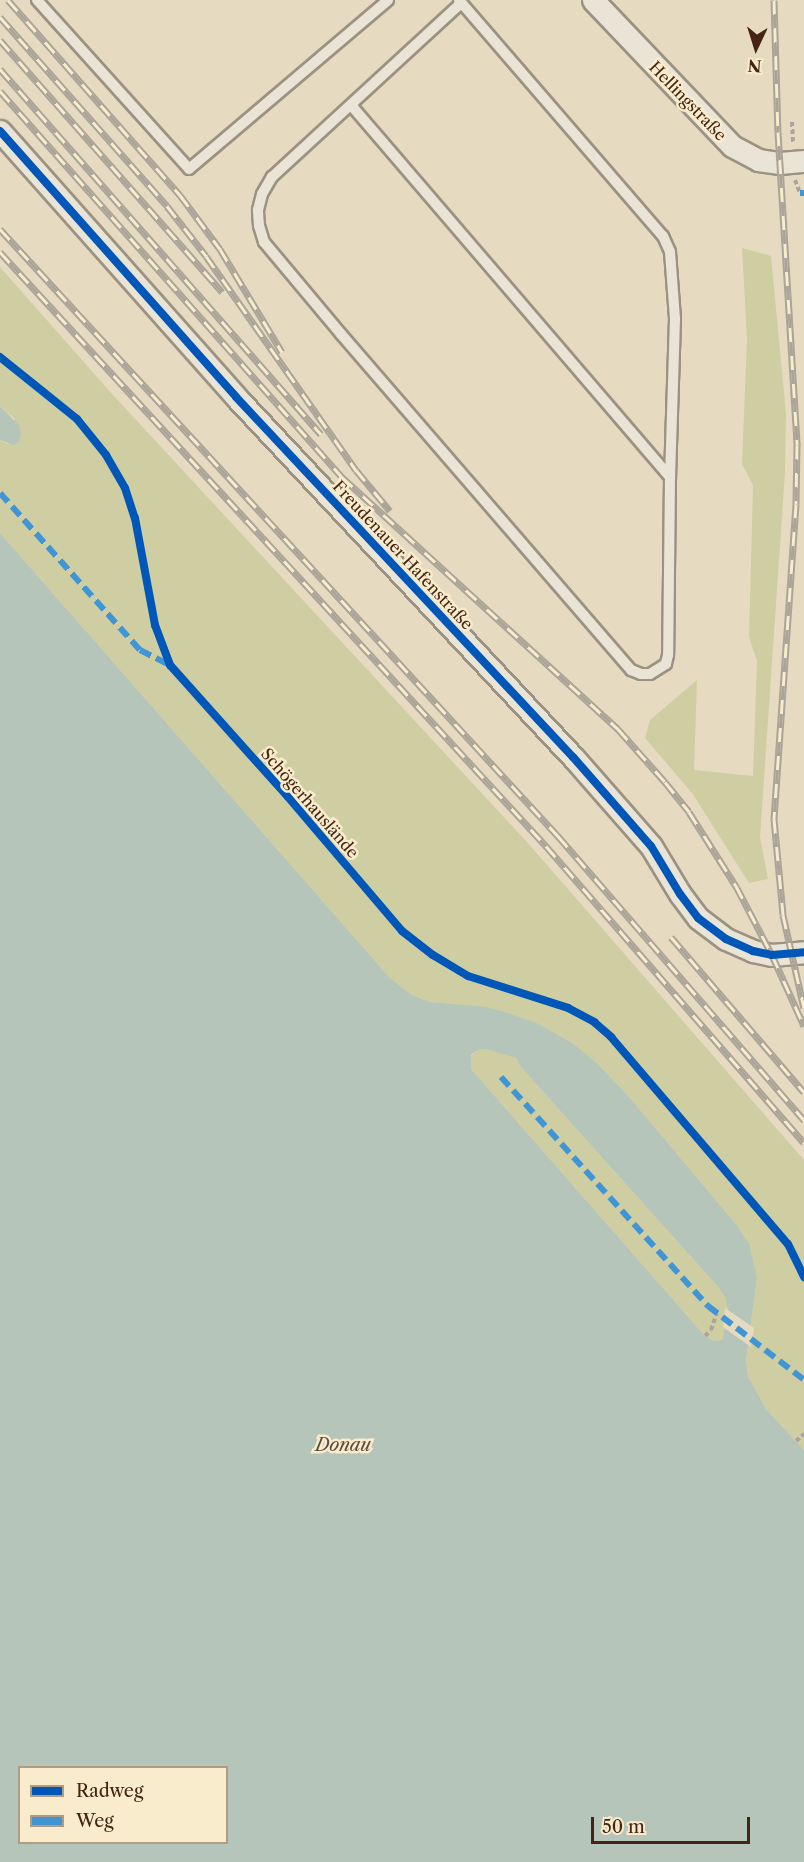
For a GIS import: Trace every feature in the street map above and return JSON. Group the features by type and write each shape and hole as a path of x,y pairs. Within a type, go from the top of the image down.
{"street":[{"name":"Hellingstraße","path":"593,0 732,146 758,160 780,163 804,161"},
{"name":"Freudenauer Hafenstraße","path":"0,131 236,397 573,757 651,846 680,894 698,918 726,939 753,951 772,955 804,952"}],"lane":[{"path":"37,0 189,169 388,0"},
{"path":"460,2 663,236 670,252 675,319 668,655 666,664 657,671 641,674 631,670 264,242 259,226 258,210 262,194 272,177 351,105 460,2"},
{"path":"351,105 670,477"}],"path":[{"path":"705,1336 711,1330 717,1313"},
{"path":"796,1441 804,1434"}],"green space":[{"path":"742,248 771,256 786,414 785,473 760,837 768,879 749,883 692,793 645,738 650,720 697,680 694,770 753,776 757,661 749,637 753,485 742,464 747,339"},
{"path":"0,267 113,395 527,842 804,1160 804,1450 766,1409 748,1376 746,1360 757,1278 735,1223 630,1098 600,1066 575,1046 539,1024 458,1005 430,1002 412,995 390,978 0,533 0,440 8,444 15,419 0,406"},
{"path":"488,1049 516,1058 520,1066 719,1288 725,1298 729,1313 722,1340 714,1341 705,1336 471,1069 471,1056 478,1050"}],"water":[{"path":"0,406 19,425 21,433 19,441 14,445 0,440"},
{"name":"Donau","path":"0,533 390,978 412,995 430,1002 487,1007 511,1014 539,1024 575,1045 600,1066 630,1098 735,1223 749,1244 757,1278 746,1360 748,1376 766,1409 804,1450 804,1862 0,1862","holes":["487,1049 516,1058 520,1066 719,1288 725,1298 729,1313 722,1340 714,1341 705,1336 471,1069 471,1055 478,1050"]}],"pier":[{"path":"725,1308 754,1328 751,1347 723,1327"}],"railway":[{"path":"8,0 180,195 220,249 282,352"},
{"path":"774,0 778,132 797,445 796,504 774,819 783,915 804,1008"},
{"path":"0,17 167,206 206,256 356,470 390,511"},
{"path":"0,40 222,292"},
{"path":"0,69 321,434"},
{"path":"0,91 342,477 618,729 665,782 689,812 736,886 772,955 804,1026"},
{"path":"0,229 558,836 804,1120"},
{"path":"0,252 546,846 804,1143"},
{"path":"671,937 804,1092"}],"marked path":[{"path":"0,493 140,650 170,665"},
{"path":"501,1077 708,1306 803,1379"}],"cycle path":[{"path":"0,131 236,397 573,757 651,846 680,894 698,918 726,939 753,951 772,955 804,952"},
{"name":"Schögerhauslände","path":"0,357 77,419 106,455 125,488 135,518 155,625 170,665 288,797 402,931 433,955 468,976 568,1008 594,1022 611,1037 788,1244 804,1277"}]}
